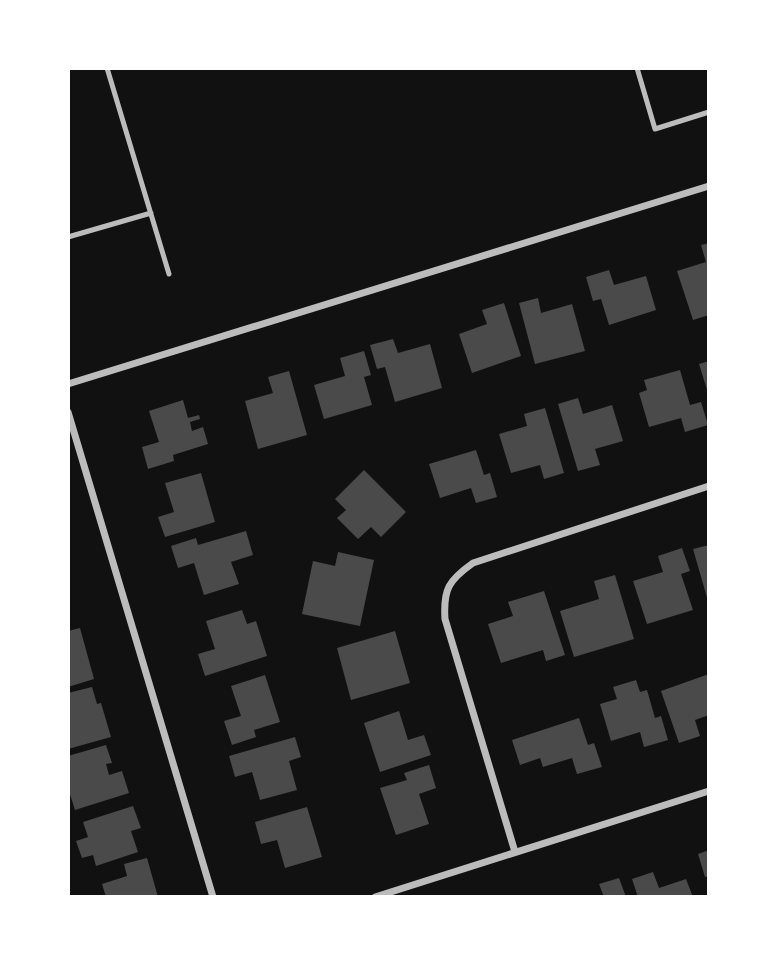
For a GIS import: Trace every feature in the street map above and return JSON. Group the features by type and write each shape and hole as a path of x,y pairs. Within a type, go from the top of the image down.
{"street":[{"path":"68,384 709,186"},
{"path":"68,412 213,897"},
{"path":"515,852 445,619 444,603 448,585 473,563 709,486"},
{"path":"374,897 709,791"}],"lane":[{"path":"107,68 169,274"},
{"path":"637,68 655,129 709,112"},
{"path":"68,237 151,213"}],"building":[{"path":"709,243 709,315 693,320 677,271 706,262 701,245"},
{"path":"609,270 614,285 646,276 656,310 609,325 601,299 593,301 586,277"},
{"path":"538,298 541,313 572,304 585,351 535,364 519,303"},
{"path":"504,303 521,356 472,373 459,334 487,324 482,310"},
{"path":"393,339 398,353 430,344 442,388 395,402 385,367 377,369 370,345"},
{"path":"364,351 371,375 364,377 372,405 324,419 314,385 345,376 340,358"},
{"path":"709,361 709,393 708,393 699,364"},
{"path":"680,370 690,405 701,402 708,425 685,432 681,418 649,427 639,393 647,390 644,380"},
{"path":"289,371 307,435 258,449 245,401 273,393 268,377"},
{"path":"578,398 583,414 612,405 623,441 595,449 600,465 578,471 558,404"},
{"path":"183,400 188,418 199,415 200,419 190,422 192,431 203,427 208,444 173,455 174,461 148,469 142,447 159,442 149,411"},
{"path":"545,408 564,473 544,479 540,465 511,473 499,434 527,426 524,414"},
{"path":"476,450 484,475 490,473 497,497 476,503 471,488 440,498 429,464"},
{"path":"364,470 406,512 381,537 371,527 358,539 337,518 346,510 335,499"},
{"path":"201,473 215,522 165,537 158,517 174,512 165,483"},
{"path":"246,531 253,555 231,562 239,584 204,595 194,563 178,568 171,546 196,538 198,545"},
{"path":"709,545 709,601 708,601 693,549"},
{"path":"682,548 690,571 681,574 693,610 647,624 633,581 663,572 658,556"},
{"path":"338,552 374,560 360,626 302,614 313,561 335,566"},
{"path":"615,575 634,639 574,657 560,611 599,599 594,581"},
{"path":"544,591 565,655 546,661 543,650 501,663 488,624 513,616 508,602"},
{"path":"242,610 247,624 256,621 267,656 205,676 198,654 215,649 206,621"},
{"path":"80,628 94,679 68,687 68,631"},
{"path":"395,631 410,683 351,700 337,648"},
{"path":"709,674 709,715 695,720 700,736 679,743 661,691"},
{"path":"265,675 280,722 254,730 256,737 232,745 224,721 241,716 231,686"},
{"path":"636,680 640,692 647,690 655,718 661,716 668,740 644,747 640,732 611,741 600,704 617,699 613,687"},
{"path":"92,687 97,704 101,703 111,737 68,749 68,693"},
{"path":"399,711 408,740 424,735 431,755 380,772 364,723"},
{"path":"579,718 588,745 594,743 602,767 577,774 572,758 543,767 540,758 520,765 512,740"},
{"path":"295,737 301,757 289,761 297,790 260,800 252,772 235,777 229,756"},
{"path":"106,745 112,763 106,764 109,775 122,771 129,793 75,810 68,788 68,756"},
{"path":"429,765 436,788 419,794 429,824 396,835 380,788 407,780 404,773"},
{"path":"133,806 141,828 131,831 138,852 96,866 93,855 82,858 76,841 88,837 83,822"},
{"path":"307,807 322,857 285,868 277,840 261,844 255,822"},
{"path":"709,850 709,876 705,877 698,854"},
{"path":"147,858 158,897 106,897 102,884 127,876 124,864"},
{"path":"653,872 659,888 686,879 693,897 638,897 632,879"},
{"path":"619,878 626,897 604,897 599,884"}]}
